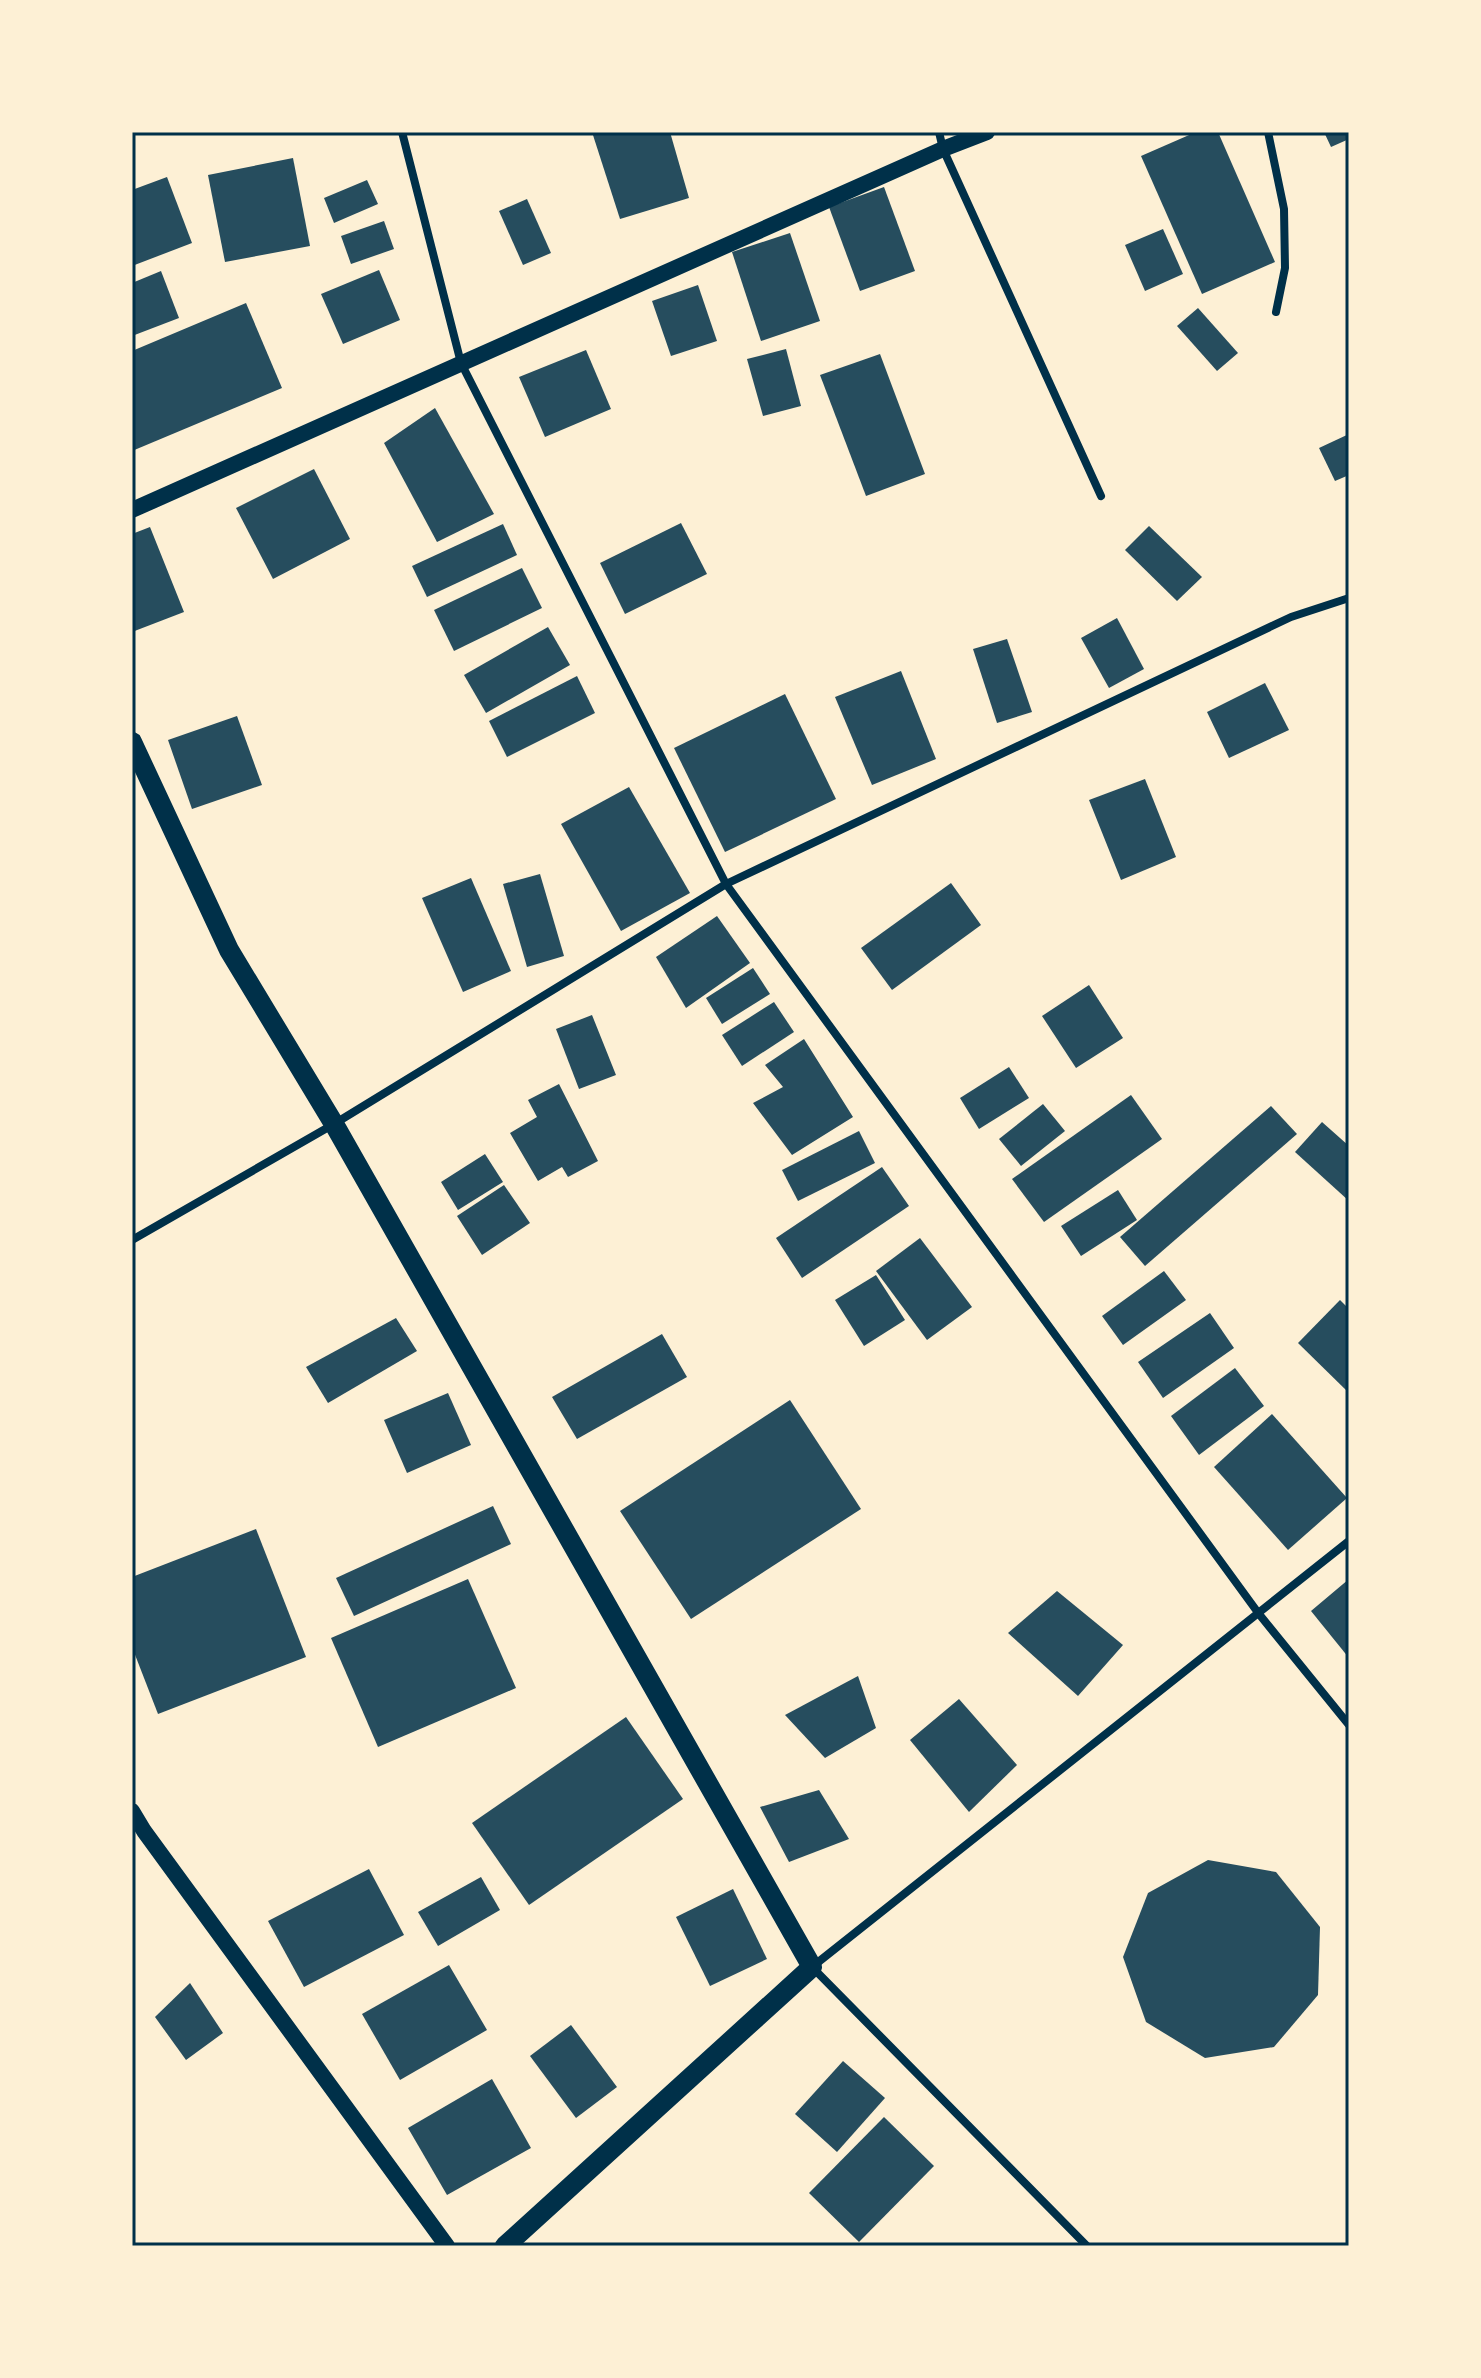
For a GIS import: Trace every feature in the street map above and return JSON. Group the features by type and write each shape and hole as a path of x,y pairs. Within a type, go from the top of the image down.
{"main road":[{"path":"132,510 987,132"},
{"path":"132,742 229,950 334,1124 812,1967 505,2246"},
{"path":"132,1811 447,2246"}],"street":[{"path":"402,132 461,363 726,884 1259,1614 1349,1725"},
{"path":"939,132 943,149 1101,496"},
{"path":"1268,132 1284,209 1285,268 1276,312"},
{"path":"132,1240 334,1124 726,884 1291,617 1349,598"},
{"path":"1087,2246 812,1967 1349,1541"}],"building":[{"path":"592,132 670,132 689,198 620,219"},
{"path":"1196,132 1218,132 1275,262 1202,294 1141,156"},
{"path":"1324,132 1349,132 1349,139 1331,147"},
{"path":"293,158 310,246 225,262 208,175"},
{"path":"167,177 192,243 132,266 132,190"},
{"path":"367,180 378,204 334,223 324,198"},
{"path":"884,187 915,271 860,291 829,207"},
{"path":"527,199 551,253 523,265 499,211"},
{"path":"384,221 394,249 351,264 341,236"},
{"path":"1163,229 1183,274 1145,291 1125,245"},
{"path":"790,233 820,321 761,341 732,252"},
{"path":"379,270 400,320 343,344 321,294"},
{"path":"161,271 179,318 132,336 132,283"},
{"path":"698,285 717,341 671,356 652,301"},
{"path":"246,303 282,388 132,451 132,351"},
{"path":"1198,308 1238,353 1217,371 1177,326"},
{"path":"786,349 801,406 763,416 747,359"},
{"path":"586,350 611,409 545,437 519,377"},
{"path":"880,354 925,474 866,496 820,375"},
{"path":"435,408 494,514 437,542 384,443"},
{"path":"1349,434 1349,475 1335,481 1319,448"},
{"path":"314,469 350,539 273,579 236,508"},
{"path":"681,523 707,574 625,614 600,563"},
{"path":"503,524 517,555 427,597 412,566"},
{"path":"1149,526 1202,577 1177,601 1125,550"},
{"path":"150,527 184,612 132,632 132,534"},
{"path":"522,568 542,608 454,651 434,610"},
{"path":"1117,618 1144,669 1109,688 1081,638"},
{"path":"548,627 570,665 486,713 464,675"},
{"path":"1007,639 1032,712 997,723 973,649"},
{"path":"901,671 936,759 872,785 835,697"},
{"path":"577,676 595,713 507,757 489,721"},
{"path":"1265,683 1289,730 1229,758 1207,712"},
{"path":"785,694 836,799 725,852 674,748"},
{"path":"237,716 262,785 192,809 168,740"},
{"path":"1145,779 1176,857 1121,880 1089,800"},
{"path":"629,787 690,893 621,931 561,824"},
{"path":"540,874 564,956 527,967 503,884"},
{"path":"471,878 511,971 463,992 422,898"},
{"path":"951,883 981,925 892,990 861,948"},
{"path":"717,916 750,963 686,1008 656,957"},
{"path":"753,968 770,994 722,1024 706,998"},
{"path":"1089,985 1123,1038 1076,1068 1042,1016"},
{"path":"774,1002 794,1032 742,1066 722,1035"},
{"path":"592,1015 616,1075 579,1089 556,1029"},
{"path":"804,1039 853,1117 792,1155 753,1103 783,1087 765,1065"},
{"path":"1009,1067 1029,1098 979,1129 960,1098"},
{"path":"559,1084 598,1161 568,1177 562,1167 538,1181 510,1133 537,1117 528,1100"},
{"path":"1131,1095 1162,1139 1044,1222 1012,1179"},
{"path":"1043,1104 1065,1131 1021,1166 999,1139"},
{"path":"1271,1106 1297,1134 1145,1266 1120,1237"},
{"path":"1322,1122 1349,1146 1349,1201 1295,1152"},
{"path":"859,1131 875,1163 798,1201 782,1170"},
{"path":"485,1154 503,1182 458,1210 441,1182"},
{"path":"882,1167 909,1206 802,1278 776,1238"},
{"path":"504,1185 530,1223 482,1255 457,1216"},
{"path":"1118,1190 1137,1220 1081,1256 1061,1226"},
{"path":"920,1238 972,1307 927,1340 876,1271"},
{"path":"1164,1271 1186,1300 1123,1345 1102,1316"},
{"path":"876,1275 905,1320 864,1346 835,1300"},
{"path":"1340,1300 1349,1309 1349,1393 1298,1343"},
{"path":"1210,1313 1234,1348 1163,1398 1138,1362"},
{"path":"396,1318 417,1351 328,1403 306,1367"},
{"path":"662,1334 687,1377 577,1439 552,1397"},
{"path":"1235,1368 1264,1406 1199,1455 1171,1416"},
{"path":"448,1393 471,1445 407,1473 384,1420"},
{"path":"790,1400 861,1509 691,1619 620,1511"},
{"path":"1272,1414 1347,1498 1288,1550 1214,1467"},
{"path":"493,1506 511,1544 354,1616 336,1578"},
{"path":"256,1529 306,1657 158,1714 132,1647 132,1577"},
{"path":"468,1579 516,1688 378,1747 331,1638"},
{"path":"1349,1579 1349,1658 1311,1611"},
{"path":"1057,1591 1123,1645 1078,1696 1008,1633"},
{"path":"858,1676 876,1728 825,1758 785,1715"},
{"path":"959,1699 1017,1765 969,1812 910,1740"},
{"path":"626,1717 683,1799 529,1905 472,1823"},
{"path":"819,1790 849,1839 789,1862 760,1807"},
{"path":"1208,1860 1276,1872 1320,1927 1318,1995 1274,2047 1205,2058 1146,2022 1123,1957 1148,1893"},
{"path":"369,1869 404,1935 304,1987 268,1921"},
{"path":"481,1877 500,1910 438,1946 418,1912"},
{"path":"733,1889 767,1959 710,1986 676,1917"},
{"path":"449,1965 487,2030 400,2080 362,2014"},
{"path":"190,1983 223,2033 186,2060 155,2017"},
{"path":"571,2025 617,2087 576,2118 530,2056"},
{"path":"843,2061 885,2098 837,2152 795,2114"},
{"path":"492,2079 531,2148 447,2195 408,2128"},
{"path":"884,2117 934,2166 859,2242 809,2193"}]}
